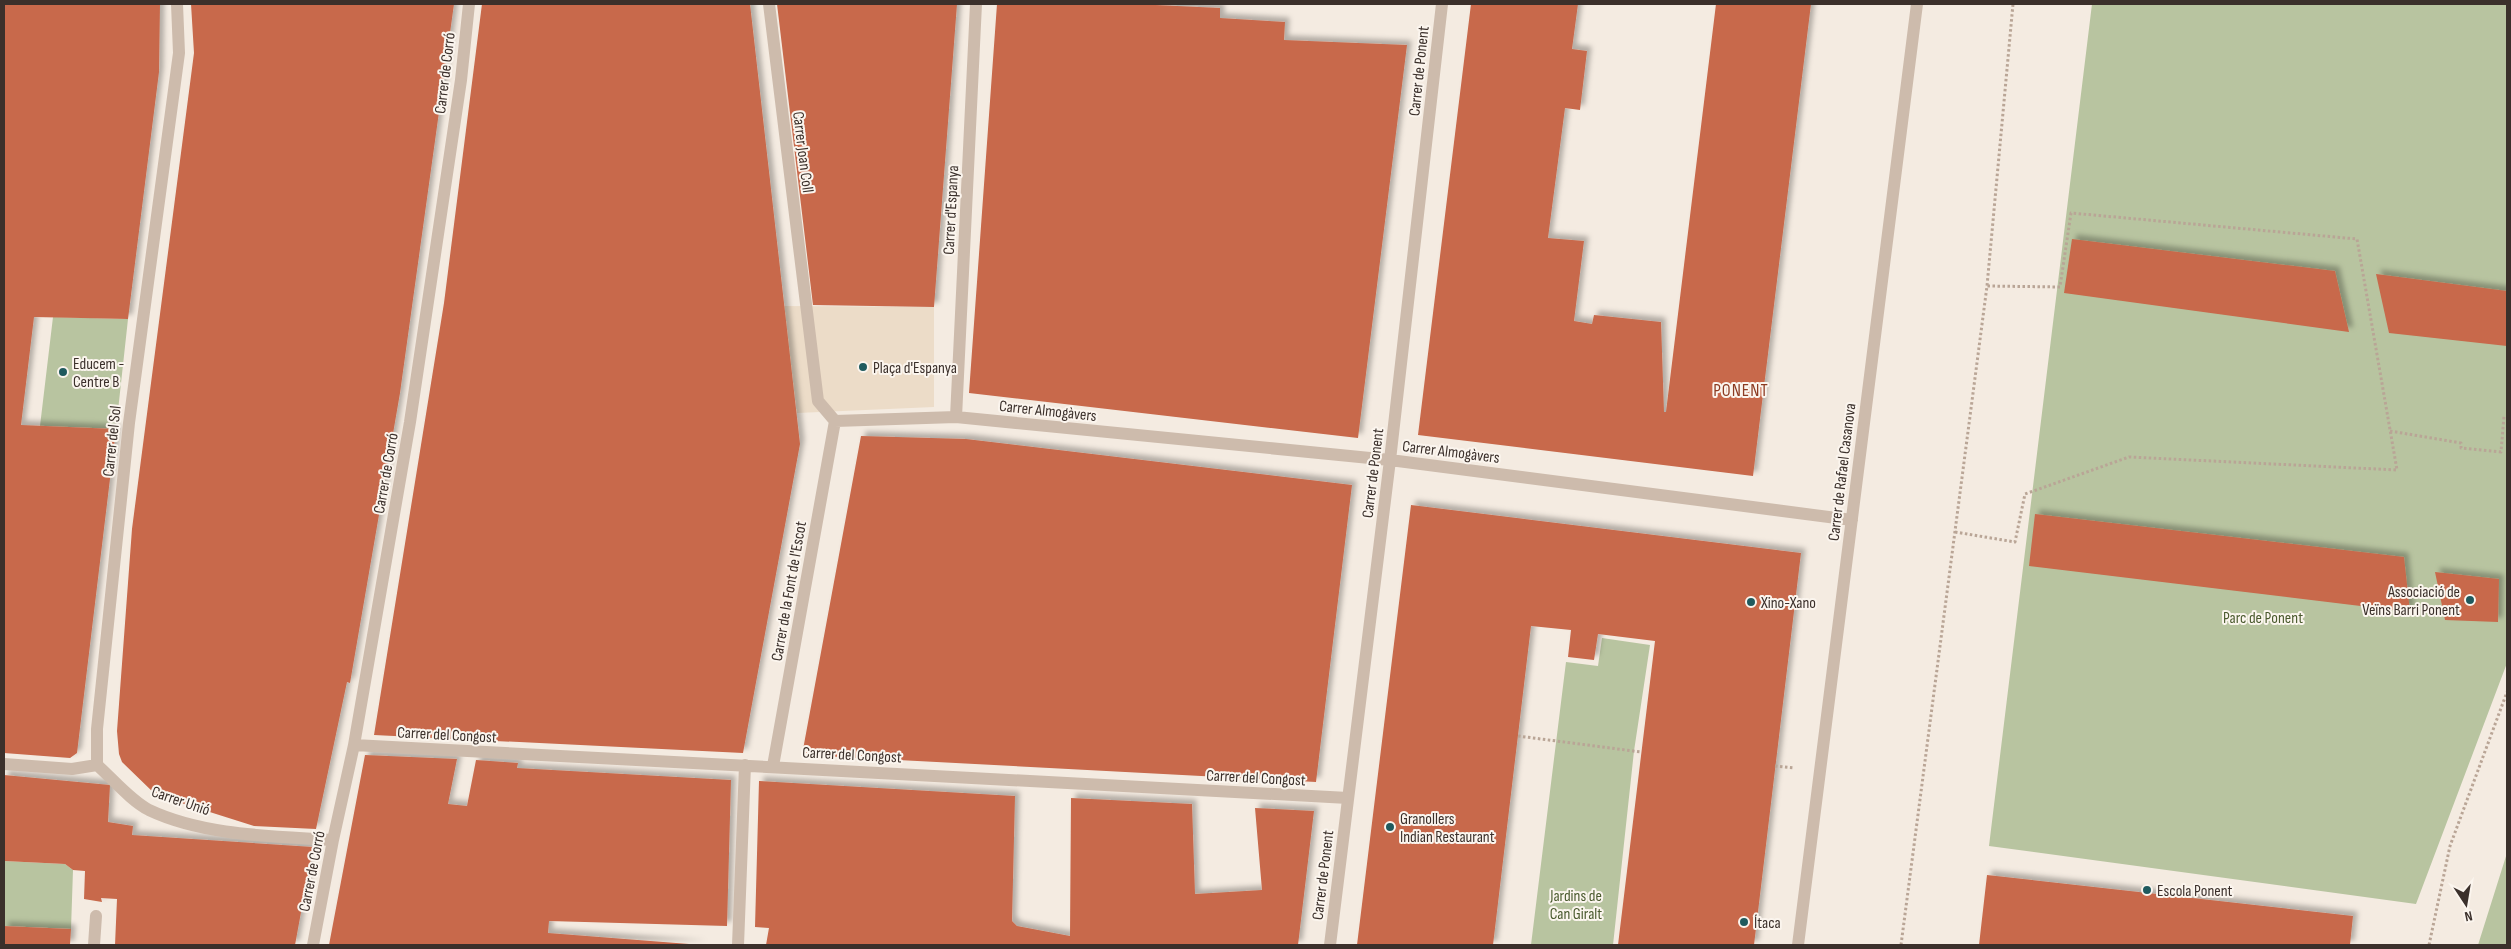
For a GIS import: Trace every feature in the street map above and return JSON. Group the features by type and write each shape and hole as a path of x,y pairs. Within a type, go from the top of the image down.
{"street":[{"name":"Carrer del Sol","path":"97,765 97,729 129,423 179,54 177,4"},
{"name":"Carrer de Corró","path":"313,945 332,840 354,745 410,422 459,89 469,4"},
{"name":"Carrer Joan Coll","path":"769,4 818,401 835,420"},
{"name":"Carrer d'Espanya","path":"956,417 976,4"},
{"name":"Carrer de Ponent","path":"1330,945 1390,460 1442,4"},
{"name":"Carrer de Rafael Casanova","path":"1798,945 1916,4"},
{"path":"835,420 956,417"},
{"name":"Carrer Almogàvers","path":"956,417 1390,460 1852,520"},
{"name":"Carrer de la Font de l'Escot","path":"772,766 835,420"},
{"name":"Carrer del Congost","path":"354,745 1348,798"},
{"path":"4,764 72,769 97,765"},
{"name":"Carrer Unió","path":"97,765 148,809 176,819 250,835 332,840"},
{"path":"738,945 745,765"},
{"path":"94,945 96,916"}],"path":[{"path":"1902,945 1988,286 2013,4"},
{"path":"1955,532 2015,542 2025,494 2129,457 2397,470 2357,239 2070,213 2060,287 1988,286"},
{"path":"2390,431 2461,443 2461,448 2501,452 2504,416"},
{"path":"2428,945 2450,846 2507,692"},
{"path":"1518,736 1641,752"}],"green space":[{"name":"Parc de Ponent","path":"2092,4 2507,4 2507,663 2416,904 1989,846"},
{"name":"Educem - Centre B","path":"53,317 128,319 116,429 40,426"},
{"name":"Jardins de Can Giralt","path":"1602,638 1650,645 1634,751 1613,945 1531,945 1566,662 1598,666"},
{"path":"2507,853 2507,945 2478,945"},
{"path":"4,861 65,864 73,870 71,929 4,926"}],"shaded area":[{"name":"Plaça d'Espanya","path":"783,306 934,307 934,407 797,413"}],"building":[{"path":"4,4 160,4 159,72 128,319 34,317 21,425 116,429 77,753 70,758 4,753"},
{"path":"191,4 454,4 400,393 350,683 347,682 316,829 254,826 156,795 122,762 119,754 117,731 132,529 194,53"},
{"path":"482,4 750,4 800,444 743,753 374,735 444,303"},
{"path":"777,4 957,4 934,307 813,305"},
{"path":"997,4 1134,4 1220,8 1220,18 1285,22 1284,40 1407,45 1358,438 969,393"},
{"path":"1471,4 1578,4 1572,49 1587,51 1580,110 1565,108 1548,238 1584,241 1574,321 1592,324 1594,315 1661,322 1664,412 1666,412 1716,4 1811,4 1753,476 1418,435"},
{"path":"2072,239 2335,271 2349,332 2064,293"},
{"path":"2376,274 2507,291 2507,346 2389,333"},
{"path":"861,436 966,439 1352,485 1316,782 802,755"},
{"path":"1411,505 1801,553 1754,945 1618,945 1655,641 1598,634 1594,660 1568,657 1571,630 1531,626 1493,945 1357,945"},
{"path":"2035,514 2404,557 2410,612 2029,566"},
{"name":"Associació de Veïns Barri Ponent","path":"2435,572 2499,579 2498,622 2445,620"},
{"path":"365,755 457,759 448,804 467,806 476,760 518,763 517,768 731,780 727,926 549,921 548,933 702,945 329,945"},
{"path":"4,775 110,785 108,822 133,826 132,835 313,847 295,945 115,945 117,899 101,898 102,902 84,899 85,871 73,870 65,864 4,861"},
{"path":"759,781 1015,796 1012,921 1017,926 1070,936 1071,798 1192,804 1195,894 1262,890 1255,808 1314,811 1298,945 766,945 769,928 755,927"},
{"name":"Escola Ponent","path":"1987,875 2353,916 2350,945 1979,945"},
{"path":"4,926 71,929 70,945 4,945"}],"place":[{"name":"Plaça d'Espanya","path":"863,367"},
{"name":"Educem - Centre B","path":"63,372"},
{"name":"Associació de Veïns Barri Ponent","path":"2470,600"},
{"name":"Xino-Xano","path":"1751,602"},
{"name":"Granollers Indian Restaurant","path":"1390,827"},
{"name":"Escola Ponent","path":"2147,890"},
{"name":"Ítaca","path":"1744,922"}],"district":[{"name":"PONENT","path":"1741,390"}]}
